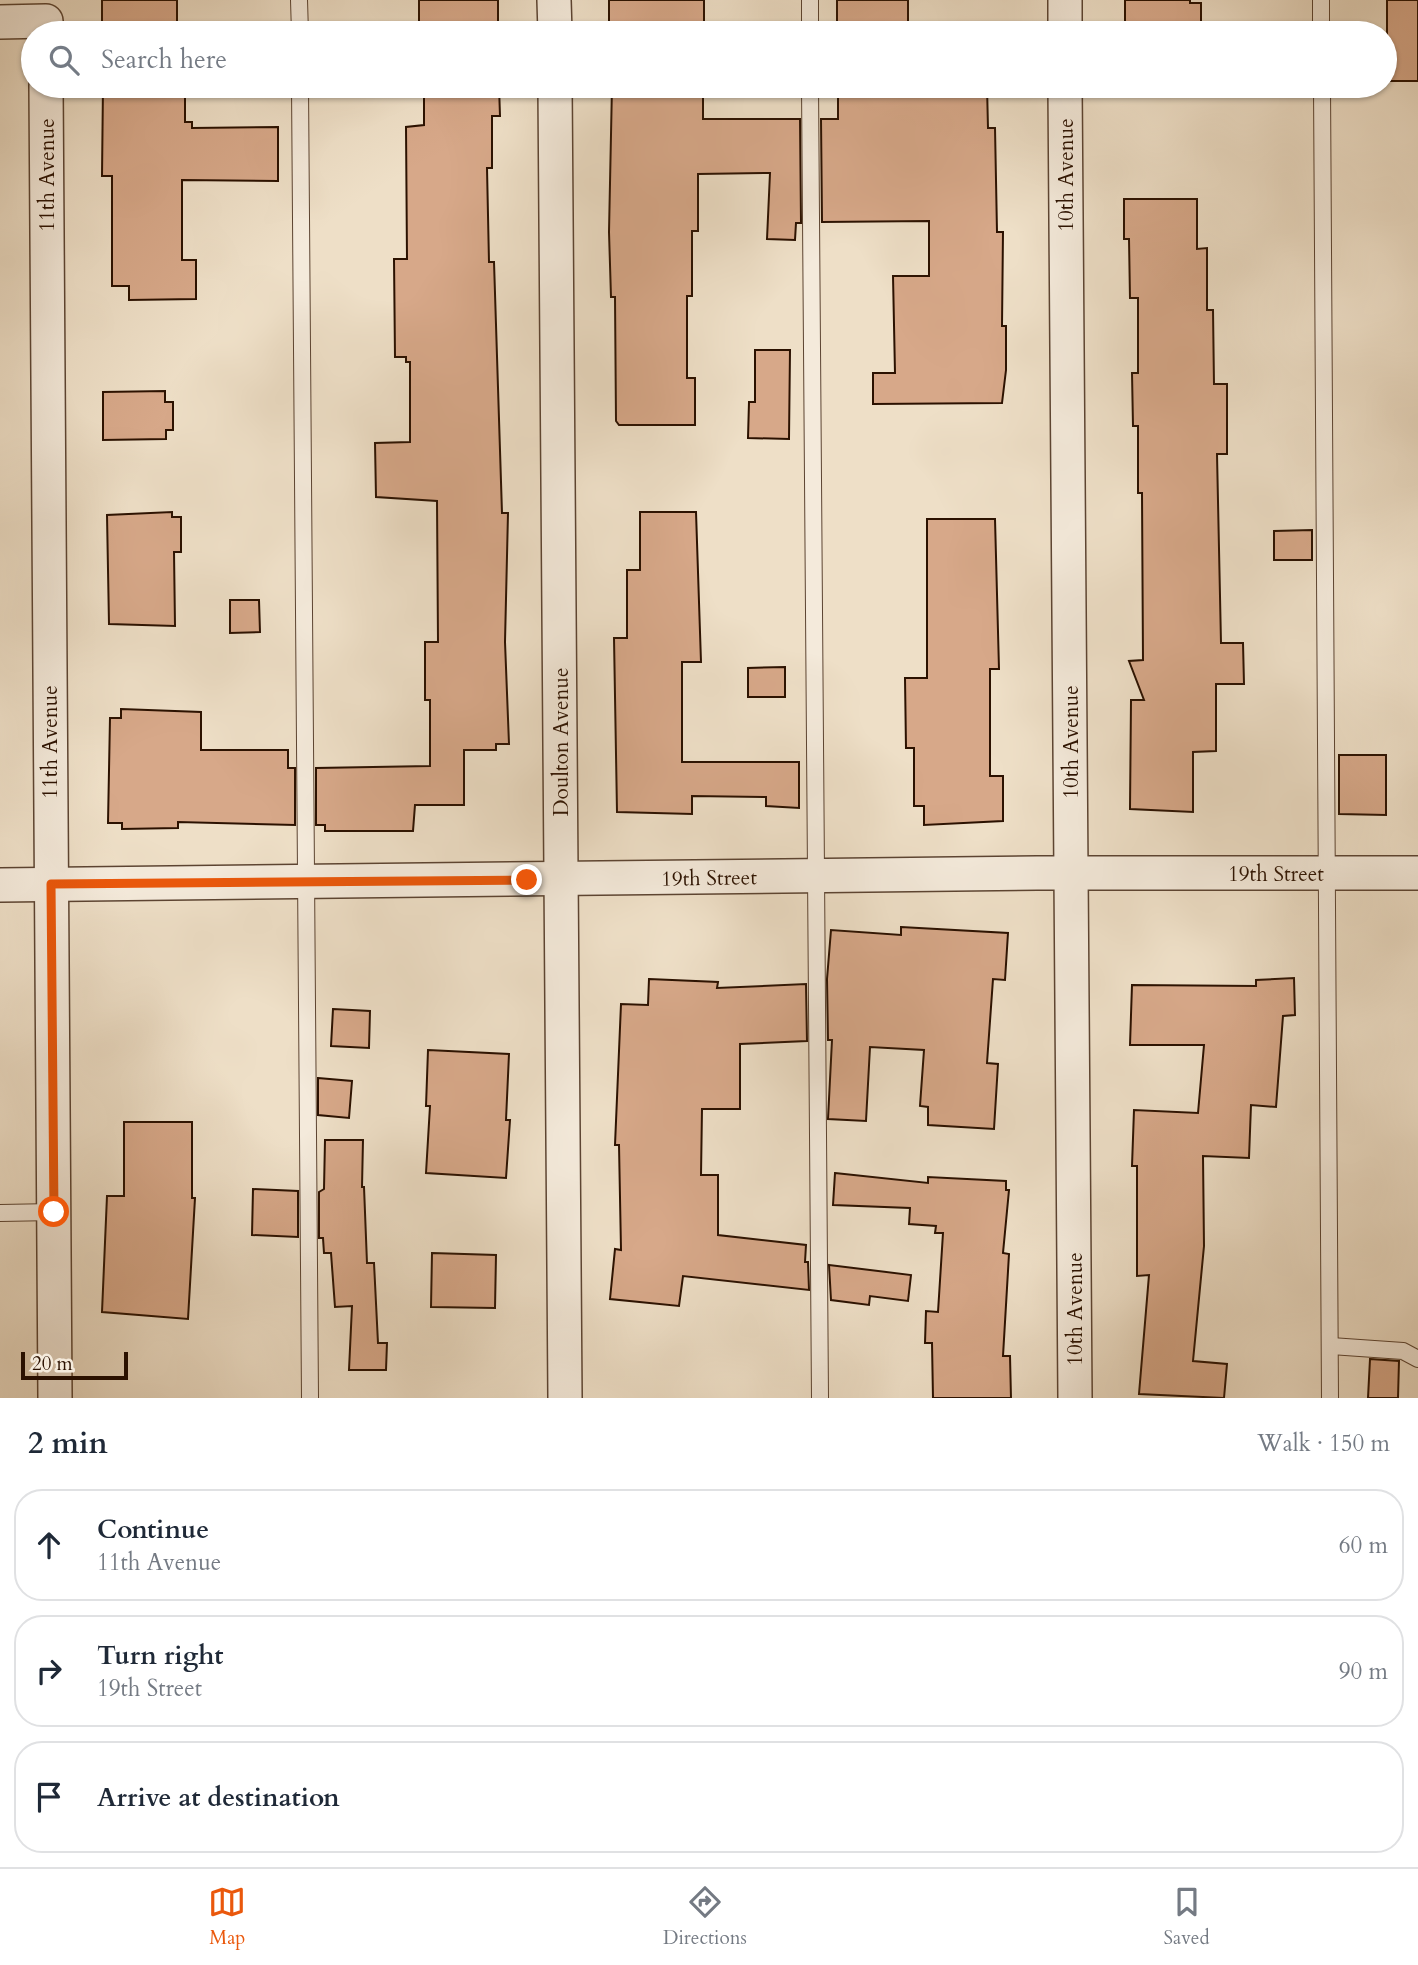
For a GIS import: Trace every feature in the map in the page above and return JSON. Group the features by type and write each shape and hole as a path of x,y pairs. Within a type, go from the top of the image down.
{"street":[{"path":"554,0 555,21"},
{"path":"1065,0 1065,21"},
{"path":"0,22 46,18"},
{"name":"11th Avenue","path":"46,98 55,1398"},
{"name":"Doulton Avenue","path":"555,98 565,1398"},
{"name":"10th Avenue","path":"1065,98 1075,1398"},
{"name":"19th Street","path":"0,884 1418,873"}],"lane":[{"path":"299,0 300,21"},
{"path":"810,0 810,21"},
{"path":"1321,0 1321,21"},
{"path":"300,98 310,1398"},
{"path":"810,98 820,1398"},
{"path":"1322,98 1330,1398"},
{"path":"0,1213 54,1212"},
{"path":"1331,1346 1403,1351 1418,1359"}],"building":[{"path":"102,0 177,0 177,21 102,21"},
{"path":"419,0 498,0 498,21 419,21"},
{"path":"609,0 704,0 704,21 609,21"},
{"path":"837,0 908,0 908,21 837,21"},
{"path":"1125,0 1190,0 1190,3 1201,3 1201,21 1125,21"},
{"path":"1387,0 1418,0 1418,81 1397,81 1397,21 1387,21"},
{"path":"103,98 185,98 185,122 192,122 192,128 278,127 278,181 182,180 182,260 196,260 196,299 129,300 129,286 112,286 112,176 102,176"},
{"path":"424,98 499,98 500,116 492,116 492,168 487,168 489,262 494,262 502,513 508,513 505,642 509,744 496,744 496,750 464,750 464,805 415,805 413,831 325,831 325,825 316,825 316,768 430,766 430,700 425,700 425,642 438,642 437,501 376,497 375,443 410,442 410,362 406,362 406,357 395,357 394,259 407,259 406,127 424,125"},
{"path":"612,98 703,98 703,119 800,119 801,223 796,223 795,240 767,239 770,173 698,174 698,231 692,231 692,296 687,296 687,378 695,378 695,425 619,425 616,421 615,297 611,297 609,232"},
{"path":"838,98 987,98 988,128 995,128 997,232 1003,232 1002,326 1006,326 1006,370 1002,403 873,404 873,373 895,373 893,276 929,276 929,221 822,222 821,119 838,119"},
{"path":"1124,199 1197,199 1197,249 1207,248 1207,310 1213,310 1214,384 1227,384 1227,454 1217,454 1221,643 1243,643 1244,684 1216,684 1216,751 1193,752 1193,812 1130,809 1131,700 1144,700 1129,661 1143,660 1142,493 1138,493 1138,426 1133,426 1132,373 1138,373 1138,298 1130,298 1129,239 1124,239"},
{"path":"755,350 790,350 789,439 748,438 749,402 755,402"},
{"path":"165,391 165,402 173,402 173,430 166,430 166,439 103,440 103,392"},
{"path":"172,512 172,517 181,517 181,552 174,552 175,626 109,624 107,515"},
{"path":"640,512 696,512 701,662 682,662 682,762 799,762 799,808 766,806 766,797 692,796 692,814 617,812 614,638 627,638 627,570 640,570"},
{"path":"927,519 995,519 999,669 990,669 990,776 1003,776 1003,821 924,825 924,806 914,806 914,748 906,748 905,678 927,678"},
{"path":"1312,530 1312,560 1274,560 1274,531"},
{"path":"230,600 259,600 260,632 230,633"},
{"path":"785,667 785,697 748,697 748,668"},
{"path":"121,709 201,712 201,750 288,750 288,768 295,768 295,825 178,822 178,828 122,829 122,823 108,823 110,718 121,718"},
{"path":"1339,755 1386,755 1386,815 1339,814"},
{"path":"901,927 1008,933 1005,980 993,979 987,1063 998,1064 994,1129 928,1125 928,1107 920,1106 924,1050 870,1047 866,1121 828,1119 832,1040 828,1040 827,979 831,930 901,935"},
{"path":"1294,978 1295,1015 1283,1016 1276,1107 1251,1105 1249,1158 1203,1156 1204,1246 1193,1361 1227,1364 1224,1398 1139,1394 1149,1275 1137,1276 1137,1166 1132,1166 1134,1110 1198,1113 1204,1045 1130,1045 1132,985 1256,986 1256,980"},
{"path":"649,979 718,982 717,988 806,984 807,1041 740,1044 740,1109 702,1109 701,1175 718,1175 718,1235 806,1245 805,1262 808,1262 809,1290 683,1276 679,1306 610,1299 615,1249 621,1250 619,1145 615,1145 621,1004 648,1005"},
{"path":"333,1009 370,1011 369,1048 331,1046"},
{"path":"428,1050 509,1054 506,1120 510,1120 506,1178 426,1173 430,1106 426,1106"},
{"path":"318,1078 352,1081 349,1118 318,1115"},
{"path":"124,1122 192,1122 192,1198 195,1198 188,1319 102,1312 107,1196 124,1196"},
{"path":"325,1140 363,1140 362,1187 367,1263 374,1263 378,1343 387,1343 386,1370 349,1370 352,1306 335,1307 331,1253 324,1253 323,1238 319,1238 319,1192 324,1189"},
{"path":"835,1173 928,1183 928,1177 1006,1181 1006,1190 1009,1190 1003,1253 1009,1254 1003,1356 1010,1356 1011,1398 933,1398 932,1343 925,1343 926,1311 938,1312 943,1233 935,1233 936,1226 909,1224 910,1208 833,1205"},
{"path":"253,1189 298,1191 298,1237 252,1235"},
{"path":"432,1253 496,1255 495,1308 431,1307"},
{"path":"829,1265 911,1275 908,1301 870,1296 869,1305 831,1300"},
{"path":"1370,1359 1399,1361 1398,1398 1368,1398"}],"route":[{"path":"54,1212 51,884 527,880"}]}
